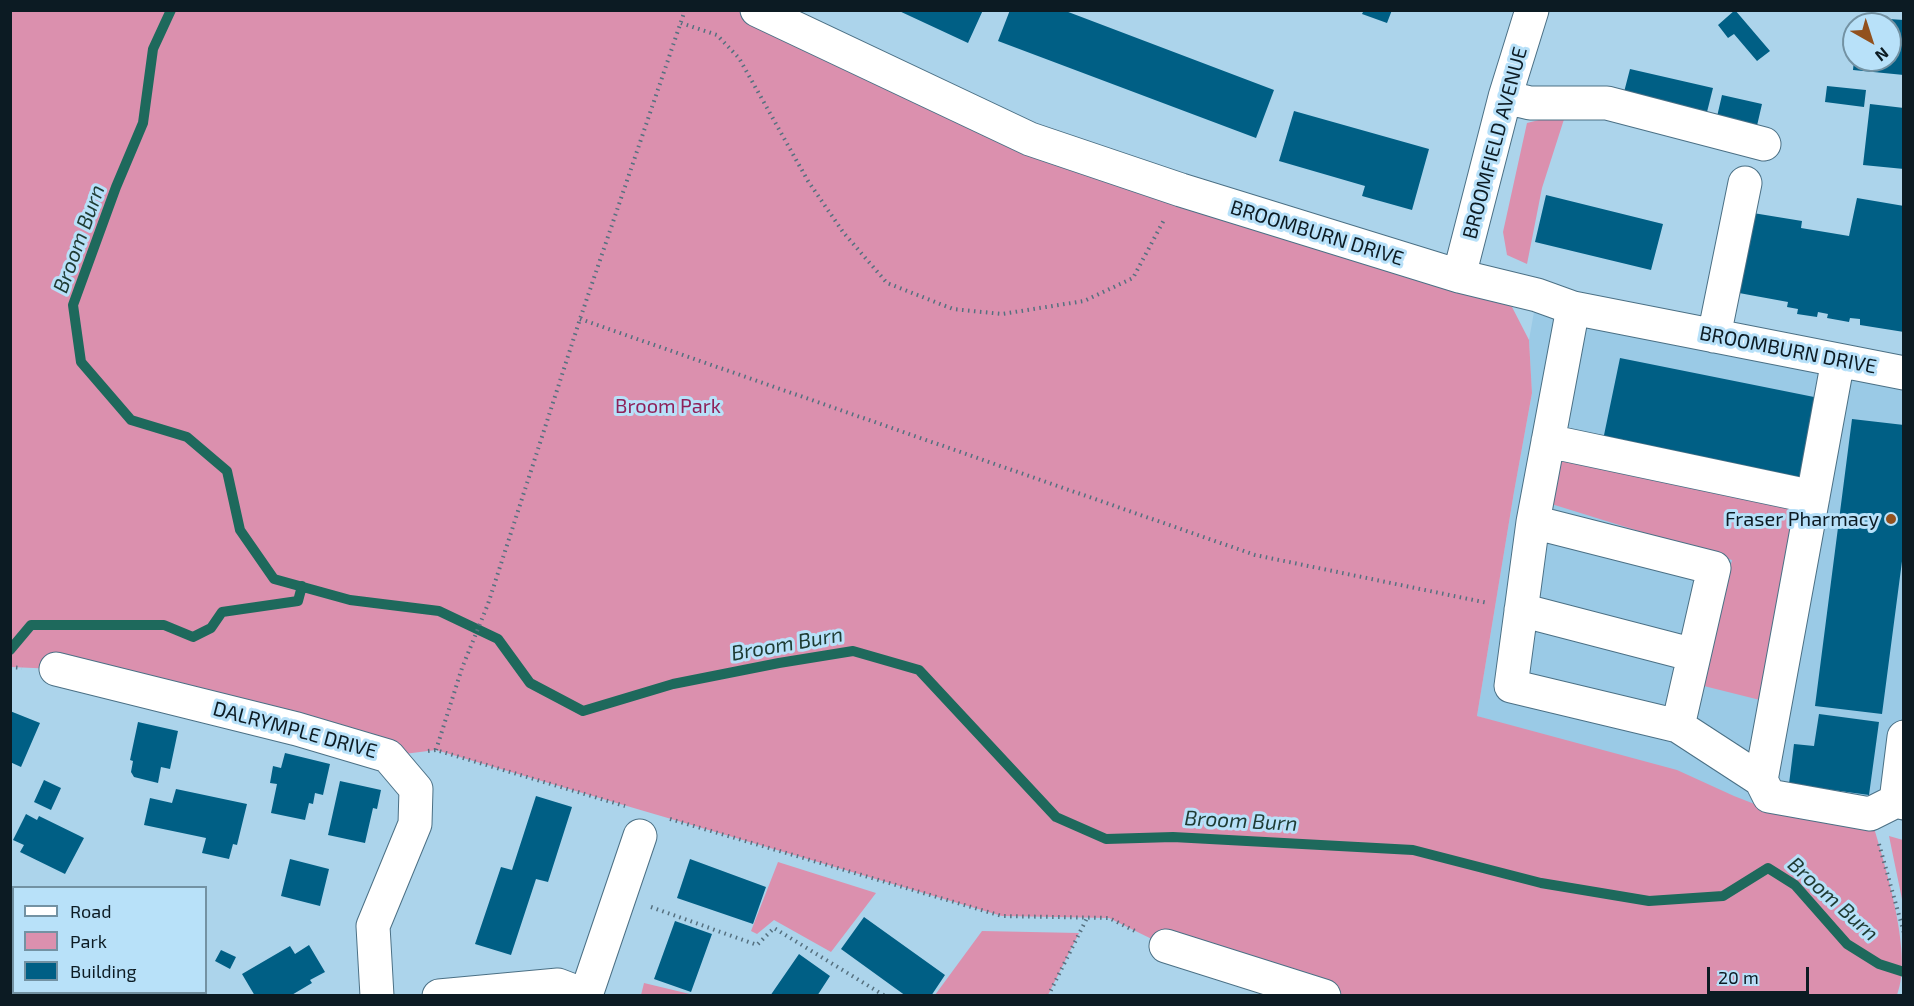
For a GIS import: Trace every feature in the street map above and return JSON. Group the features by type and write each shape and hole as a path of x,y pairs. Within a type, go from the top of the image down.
{"street":[{"name":"BROOMFIELD AVENUE","path":"1460,276 1505,97 1532,10"},
{"name":"BROOMBURN DRIVE","path":"758,11 1030,139 1181,190 1460,276 1537,295 1573,308 1904,373"},
{"path":"1505,97 1530,103 1607,103 1764,144"},
{"path":"1714,336 1745,183"},
{"path":"1573,308 1533,522 1511,686 1678,726 1761,780 1769,796 1890,806 1904,737"},
{"path":"1761,780 1838,360"},
{"path":"1548,441 1813,497"},
{"path":"1533,522 1714,568 1678,726"},
{"path":"1521,610 1694,655"},
{"name":"DALRYMPLE DRIVE","path":"56,669 297,729 388,756 416,789 416,824 373,926 376,996"},
{"path":"439,996 558,986 587,995 644,820"},
{"path":"1166,946 1324,996"}],"path":[{"path":"436,750 462,668 488,604 580,319 685,10"},
{"path":"681,23 717,35 739,58 808,180 843,232 887,283 953,309 1002,314 1084,301 1133,278 1181,190"},
{"path":"580,319 1255,555 1521,610"},
{"path":"388,756 436,750 644,820 1002,916 1109,918 1166,946"},
{"path":"1890,806 1904,933"},
{"path":"620,896 757,945 774,928 885,996"},
{"path":"1048,996 1087,918"}],"shaded area":[{"path":"1537,295 1903,373 1904,737 1896,801 1775,812 1477,716 1532,393 1529,340"}],"green space":[{"name":"Broom Park","path":"10,11 757,11 1030,139 1459,276 1512,307 1529,340 1532,393 1477,716 1677,770 1775,812 1870,814 1889,880 1899,931 1902,955 1897,995 1324,995 1166,946 1109,918 1002,916 436,750 388,756 56,669 11,667"},
{"path":"1566,113 1542,188 1527,264 1507,255 1503,232 1527,123"},
{"path":"1559,457 1794,510 1760,700 1704,686 1732,560 1545,502"},
{"path":"1889,836 1903,840 1903,904"},
{"path":"778,862 876,893 831,952 774,920 757,934 751,931"},
{"path":"982,931 1079,933 1048,995 935,995"},
{"path":"644,983 694,995 641,995"}],"building":[{"path":"897,10 983,10 968,43"},
{"path":"1010,10 1063,10 1274,90 1256,138 998,41"},
{"path":"1364,10 1392,10 1387,23 1362,14"},
{"path":"1735,10 1770,51 1757,61 1734,34 1728,38 1718,25"},
{"path":"1902,20 1904,20 1904,75 1873,72 1902,72"},
{"path":"1630,69 1713,88 1706,116 1623,96"},
{"path":"1827,86 1866,90 1864,107 1825,102"},
{"path":"1722,95 1762,104 1756,130 1716,121"},
{"path":"1870,104 1904,108 1904,169 1863,165"},
{"path":"1294,111 1429,149 1412,210 1362,196 1365,186 1279,161"},
{"path":"1546,195 1663,224 1651,270 1535,242"},
{"path":"1857,198 1904,206 1904,332 1860,325 1860,319 1850,318 1849,322 1827,318 1828,314 1818,312 1817,317 1797,314 1798,309 1787,307 1788,302 1739,293 1753,213 1802,221 1801,228 1849,236"},
{"path":"1620,358 1824,399 1807,481 1603,440"},
{"path":"1852,419 1904,425 1904,546 1882,714 1815,706"},
{"path":"10,711 40,723 21,767 10,762"},
{"path":"1819,714 1879,722 1869,795 1789,784 1794,744 1814,746"},
{"path":"138,722 178,731 170,769 161,767 158,783 134,777 131,772 133,761 130,760"},
{"path":"285,753 330,764 323,795 315,793 313,804 309,803 305,820 271,813 277,784 270,783 273,766 281,768"},
{"path":"44,780 61,788 51,810 34,802"},
{"path":"340,781 381,790 377,809 373,808 365,843 328,835"},
{"path":"176,789 247,804 237,845 233,844 229,859 202,853 206,838 144,825 150,798 172,803"},
{"path":"536,796 572,807 548,882 536,879 511,955 475,944 501,867 512,870"},
{"path":"26,814 37,820 39,816 84,838 65,874 20,852 24,845 13,840"},
{"path":"290,859 329,869 320,906 281,896"},
{"path":"690,859 766,887 753,924 677,898"},
{"path":"864,917 945,975 931,996 906,996 841,949"},
{"path":"675,921 712,934 691,992 654,979"},
{"path":"309,945 325,972 310,980 312,983 290,996 255,996 242,974 290,946 295,954"},
{"path":"221,950 236,957 230,969 215,961"},
{"path":"799,954 830,976 817,996 770,996"}],"waterway":[{"name":"Broom Burn","path":"171,10 153,49 143,123 116,187 73,305 81,362 131,420 187,437 227,471 240,530 274,579 350,600 439,611 498,639 530,683 583,711 673,684 853,651 919,670 1056,817 1106,839 1173,837 1413,850 1541,883 1649,901 1723,896 1768,868 1795,885 1847,944 1879,964 1904,972"},
{"path":"10,650 31,625 164,625 193,637 211,628 222,612 298,601 302,586"}],"place":[{"name":"Fraser Pharmacy","path":"1891,519"}]}
